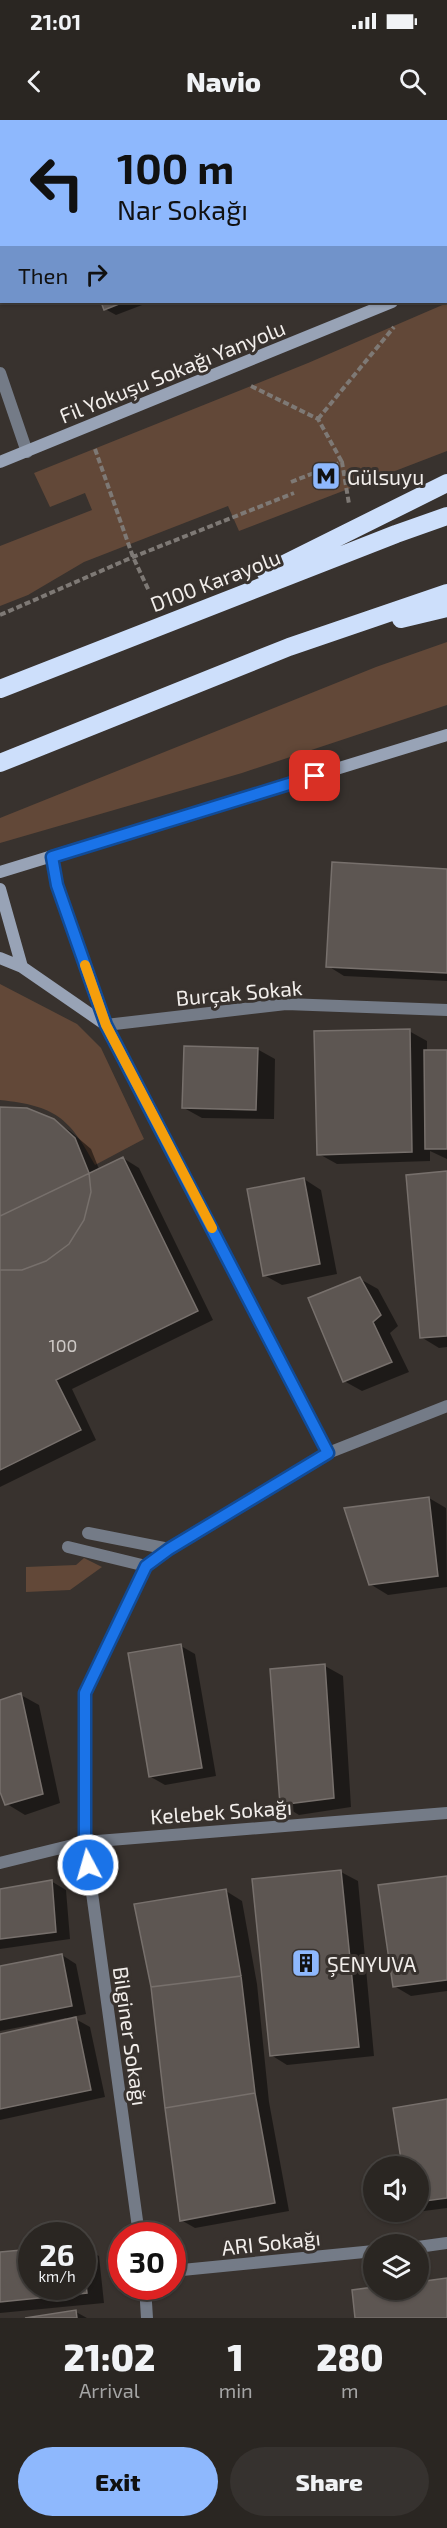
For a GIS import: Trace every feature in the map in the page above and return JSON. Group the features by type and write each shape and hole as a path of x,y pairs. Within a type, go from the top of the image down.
{"highway":[{"path":"161,625 447,483"},
{"name":"D100 Karayolu","path":"0,689 447,516"},
{"path":"0,764 289,647 447,592"},
{"path":"289,647 447,608"}],"main road":[{"name":"Fil Yokuşu Sokağı Yanyolu","path":"0,462 385,303"},
{"path":"0,872 447,735"},
{"path":"0,888 22,967"},
{"path":"0,958 22,967 106,1025"}],"street":[{"path":"0,373 27,452"},
{"path":"52,857 57,885 106,1025 328,1453"},
{"name":"Burçak Sokak","path":"106,1025 286,1004 447,1010"},
{"path":"68,1546 146,1566 169,1549 328,1453 447,1406"},
{"path":"88,1533 169,1549"},
{"name":"Bilginer Sokağı","path":"137,2222 85,1842 85,1693 146,1566"},
{"name":"Kelebek Sokağı","path":"0,1863 85,1842 447,1813"},
{"path":"429,2245 447,2243"},
{"name":"ARI Sokağı","path":"186,2270 363,2252"},
{"path":"146,2300 147,2318"}],"path":[{"path":"318,419 401,319"},
{"path":"221,371 318,419 342,462 349,504"},
{"path":"87,427 133,557 149,591"},
{"path":"291,482 342,462"},
{"path":"0,615 133,557 294,493"}],"shaded area":[{"path":"447,303 447,451 239,531 228,506 84,562 28,595 0,606 0,546 92,510 85,493 50,507 34,473 308,363"},
{"path":"447,642 447,705 242,773 0,843 0,818 376,667"},
{"path":"0,984 77,1024 101,1048 144,1139 95,1165 77,1135 58,1117 34,1106 0,1100"},
{"path":"84,1558 102,1567 70,1590 26,1592 26,1567 76,1565"}],"building":[{"path":"101,303 122,303 104,310"},
{"path":"332,862 447,869 447,973 326,967"},
{"path":"410,1029 412,1152 317,1155 314,1031"},
{"path":"184,1046 258,1048 256,1110 182,1108"},
{"path":"424,1050 447,1050 447,1149 425,1149"},
{"path":"0,1107 27,1108 54,1119 75,1138 89,1173 91,1192 84,1220 69,1244 46,1261 22,1270 0,1270"},
{"path":"123,1157 198,1311 56,1380 81,1430 0,1470 0,1216"},
{"path":"447,1171 447,1336 420,1338 406,1175"},
{"path":"304,1178 320,1264 263,1276 247,1189"},
{"path":"360,1277 381,1315 373,1322 392,1362 343,1382 308,1298"},
{"path":"429,1497 438,1576 369,1585 344,1508"},
{"path":"181,1644 202,1768 149,1777 128,1653"},
{"path":"325,1664 334,1798 280,1805 270,1669"},
{"path":"21,1693 43,1794 5,1805 0,1792 0,1700"},
{"name":"ŞENYUVA","path":"341,1870 359,2047 270,2056 252,1879"},
{"name":"ŞENYUVA","path":"447,1876 447,1980 393,1987 378,1885"},
{"path":"52,1880 56,1932 0,1939 0,1889"},
{"path":"226,1889 241,1976 151,1987 134,1904"},
{"path":"62,1954 72,2006 0,2020 0,1966"},
{"path":"241,1976 255,2093 165,2108 151,1987"},
{"path":"76,2017 91,2090 0,2109 0,2034"},
{"path":"255,2093 275,2203 180,2221 165,2108"},
{"path":"447,2099 447,2198 429,2200 429,2156 400,2156 393,2108"},
{"path":"18,2250 19,2300 0,2302 0,2252"},
{"path":"447,2278 447,2318 355,2318 352,2290 363,2288 363,2300 429,2300 429,2280"},
{"path":"76,2310 77,2318 25,2318"}],"slow traffic":[{"path":"85,965 106,1025 212,1228"}],"place":[{"name":"Gülsuyu","path":"326,476"},
{"name":"ŞENYUVA","path":"306,1963"}],"route":[{"path":"88,1865 85,1842 85,1693 146,1566 169,1549 328,1453 106,1025 57,885 52,857 315,776"}]}
